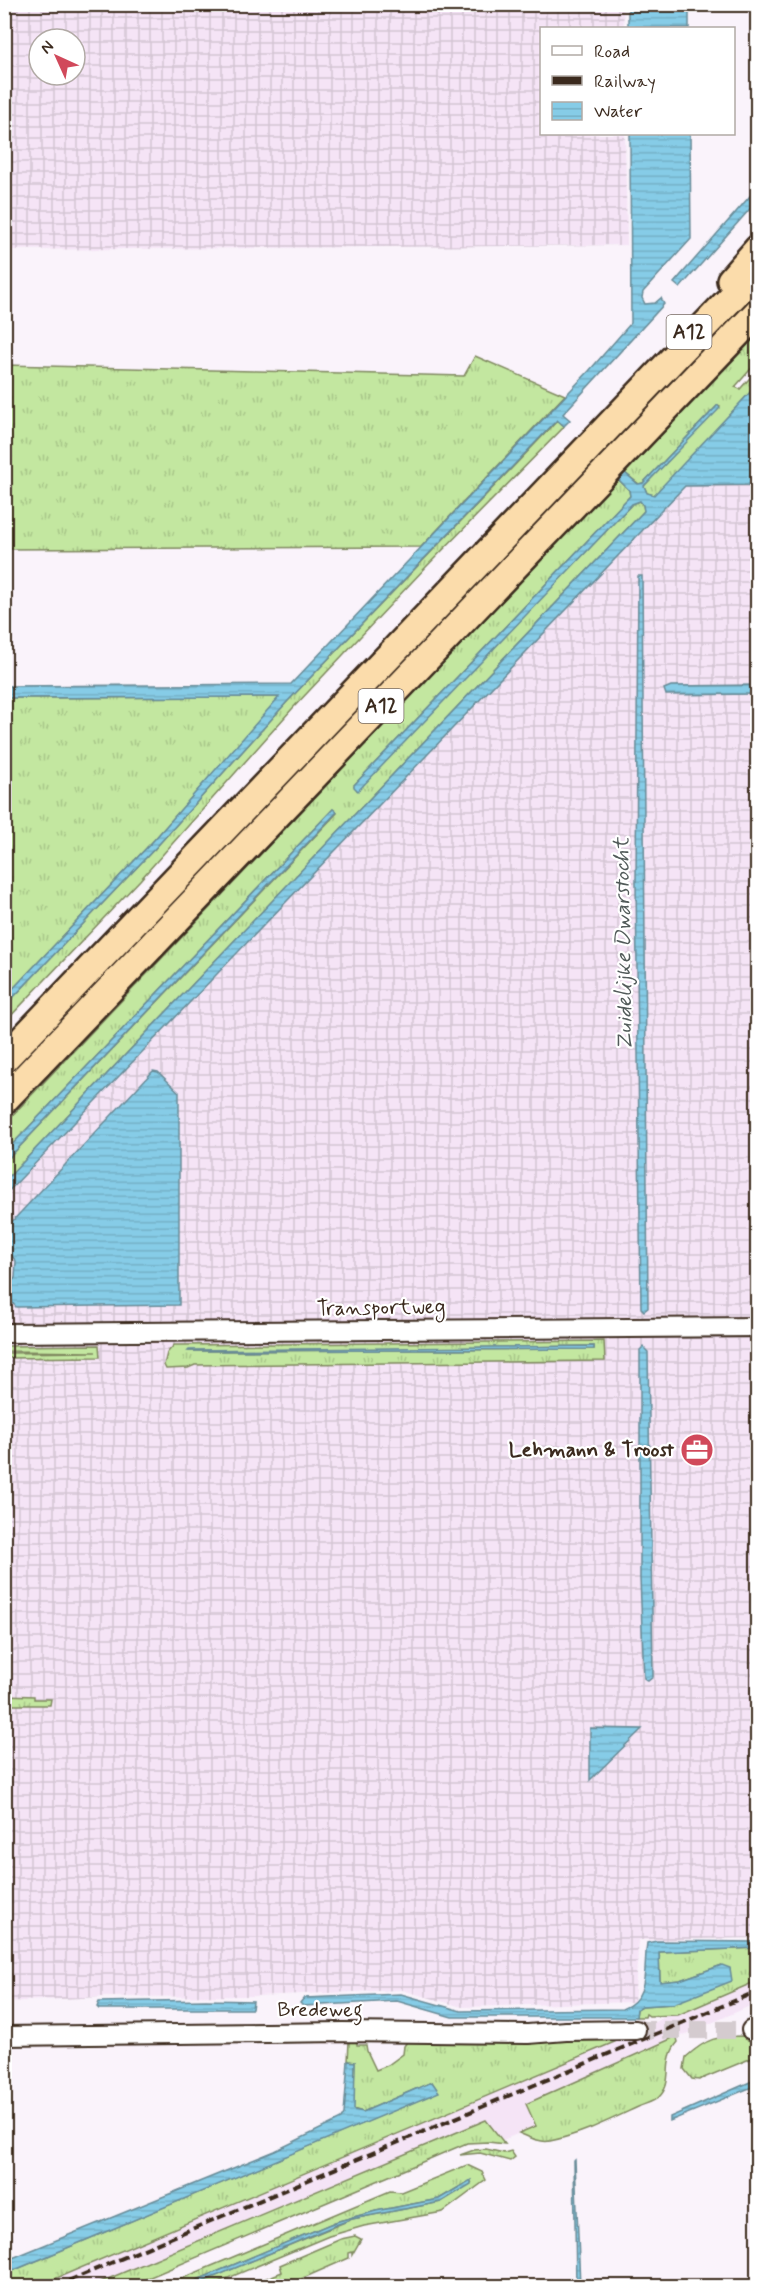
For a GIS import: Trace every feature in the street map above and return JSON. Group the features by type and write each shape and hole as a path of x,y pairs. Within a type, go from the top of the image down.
{"highway":[{"name":"A12","path":"620,415 758,249"},
{"name":"A12","path":"4,1059 758,270"},
{"name":"A12","path":"4,1100 758,312"}],"street":[{"name":"Transportweg","path":"4,1333 758,1327"},
{"name":"Bredeweg","path":"4,2036 343,2032 528,2034 636,2030"}],"shaded area":[{"path":"4,5 623,5 624,27 540,27 540,135 625,135 627,245 5,250"},
{"path":"757,391 757,1938 639,1940 634,2002 462,2007 402,1990 254,1996 101,1997 5,2002 4,1183"},
{"path":"757,1981 757,2003 526,2104 536,2126 503,2140 486,2120 91,2286 38,2286 624,2038 668,2015 686,2011"}],"green space":[{"path":"757,333 757,362 735,387 740,389 757,370 757,385 660,490 654,495 647,493 644,486 720,406 718,405 643,483 639,484 625,473"},
{"path":"475,356 565,395 421,547 5,549 5,365 464,376"},
{"path":"558,420 564,426 563,428 427,566 292,709 140,880 5,1022 5,1006 159,844 286,703"},
{"path":"618,479 629,490 630,496 354,785 357,790 632,504 640,501 644,511 5,1181 5,1162 337,813 333,809 5,1152 5,1123"},
{"path":"280,697 154,840 5,997 5,698"},
{"path":"604,1341 605,1361 195,1365 188,1368 166,1369 164,1365 167,1353 174,1345","holes":["594,1346 594,1349 188,1351"]},
{"path":"99,1345 100,1357 5,1358 5,1369 4,1353 96,1352 5,1351 5,1346"},
{"path":"5,1695 51,1699 50,1705 5,1705"},
{"path":"757,1948 757,1981 678,2015 649,2016 646,2014 645,2017 636,2017 637,2009 642,2006 673,2004 722,1965 680,1980 660,1982 659,1952"},
{"path":"757,2035 757,2056 699,2080 692,2079 684,2069 686,2057 713,2039 745,2036 748,2039 750,2036"},
{"path":"410,2038 624,2038 38,2286 5,2286 5,2274 438,2092 432,2082 363,2112 353,2109 355,2062 348,2061 349,2042 366,2045 376,2070 388,2065 403,2054 404,2046"},
{"path":"677,2038 678,2042 670,2056 664,2091 657,2099 595,2127 550,2141 534,2139 519,2133 536,2126 526,2104"},
{"path":"486,2120 505,2144 467,2143 129,2286 91,2286"},
{"path":"486,2149 504,2153 511,2151 515,2157 510,2161 480,2153 460,2155"},
{"path":"467,2165 482,2172 486,2180 443,2212 364,2226 329,2236 209,2286 192,2286 352,2219 441,2202 472,2182 464,2184 439,2199 376,2211 335,2222 183,2286 164,2286 390,2191 401,2192"},
{"path":"355,2236 361,2239 352,2255 352,2252 349,2253 349,2258 285,2286 246,2286 282,2272 280,2265 341,2239"}],"water":[{"path":"628,5 689,5 689,27 628,27"},
{"path":"630,135 690,135 691,239 643,292 642,298 645,304 655,303 661,298 664,304 563,414 570,420 564,426 557,420 286,703 159,844 5,1006 5,997 154,840 279,697 5,698 5,686 291,684 589,371 631,323"},
{"path":"757,188 757,201 680,288 674,283"},
{"path":"757,385 757,485 685,486 5,1195 5,1181 644,511 640,501 632,504 358,791 354,787 630,496 629,490 618,479 625,473 638,484 643,483 718,405 720,408 644,486 647,493 654,495"},
{"path":"638,576 642,576 648,1308 644,1311 641,1308 636,884"},
{"path":"757,685 757,694 666,695 664,689 671,686"},
{"path":"333,809 337,812 5,1162 5,1152"},
{"path":"153,1071 158,1072 179,1092 179,1305 16,1307 5,1294 5,1289 15,1278 16,1261 5,1248 5,1229"},
{"path":"594,1346 594,1349 188,1351 189,1350"},
{"path":"643,1347 648,1352 653,1677 648,1681 644,1678 640,1578 640,1350"},
{"path":"590,1728 642,1729 590,1780"},
{"path":"657,1941 757,1942 757,1948 659,1952 660,1982 680,1980 722,1965 730,1968 732,1981 673,2004 642,2006 637,2009 636,2017 452,2017 397,2001 303,2006 300,2003 304,1998 401,1994 461,2011 622,2009 631,2004 642,1990 647,1943"},
{"path":"253,2001 252,2009 99,2009 97,2007 99,2002"},
{"path":"348,2061 355,2062 354,2110 363,2112 432,2082 439,2092 5,2274 5,2261 275,2151 341,2119 344,2114"},
{"path":"757,2079 757,2085 670,2121 670,2117"},
{"path":"575,2160 580,2286 576,2286"},
{"path":"471,2180 471,2184 441,2202 352,2219 193,2286 183,2286 335,2222 376,2211 439,2199"}],"tunnel":[{"path":"636,2030 751,2030"}],"railway":[{"path":"56,2286 758,1991"}],"place":[{"name":"Lehmann & Troost","path":"697,1450"}],"water label":[{"name":"Zuidelijke Dwarstocht","path":"624,944"}]}
